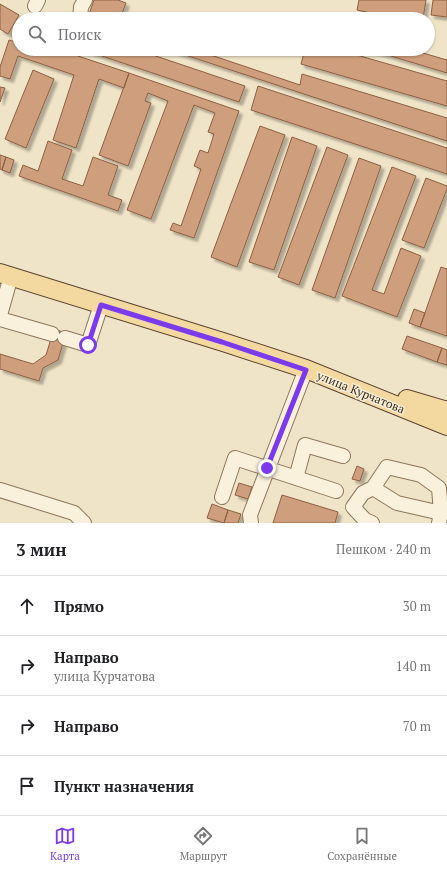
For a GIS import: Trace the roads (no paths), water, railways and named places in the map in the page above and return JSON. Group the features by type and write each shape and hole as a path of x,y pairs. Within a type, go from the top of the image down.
{"main road":[{"name":"улица Курчатова","path":"5,275 222,342 306,370 447,426"},
{"path":"306,370 447,411"}],"lane":[{"path":"81,12 81,7 85,0"},
{"path":"0,315 5,275"},
{"path":"0,319 88,345 101,305"},
{"path":"251,523 250,516 267,468 306,370"},
{"path":"296,478 305,445 343,456"},
{"path":"222,497 235,458 336,491"},
{"path":"372,523 365,520 353,507 363,493 373,488 387,467 422,475 439,488 440,518 397,503 373,488"},
{"path":"0,490 74,513 84,523"}]}
